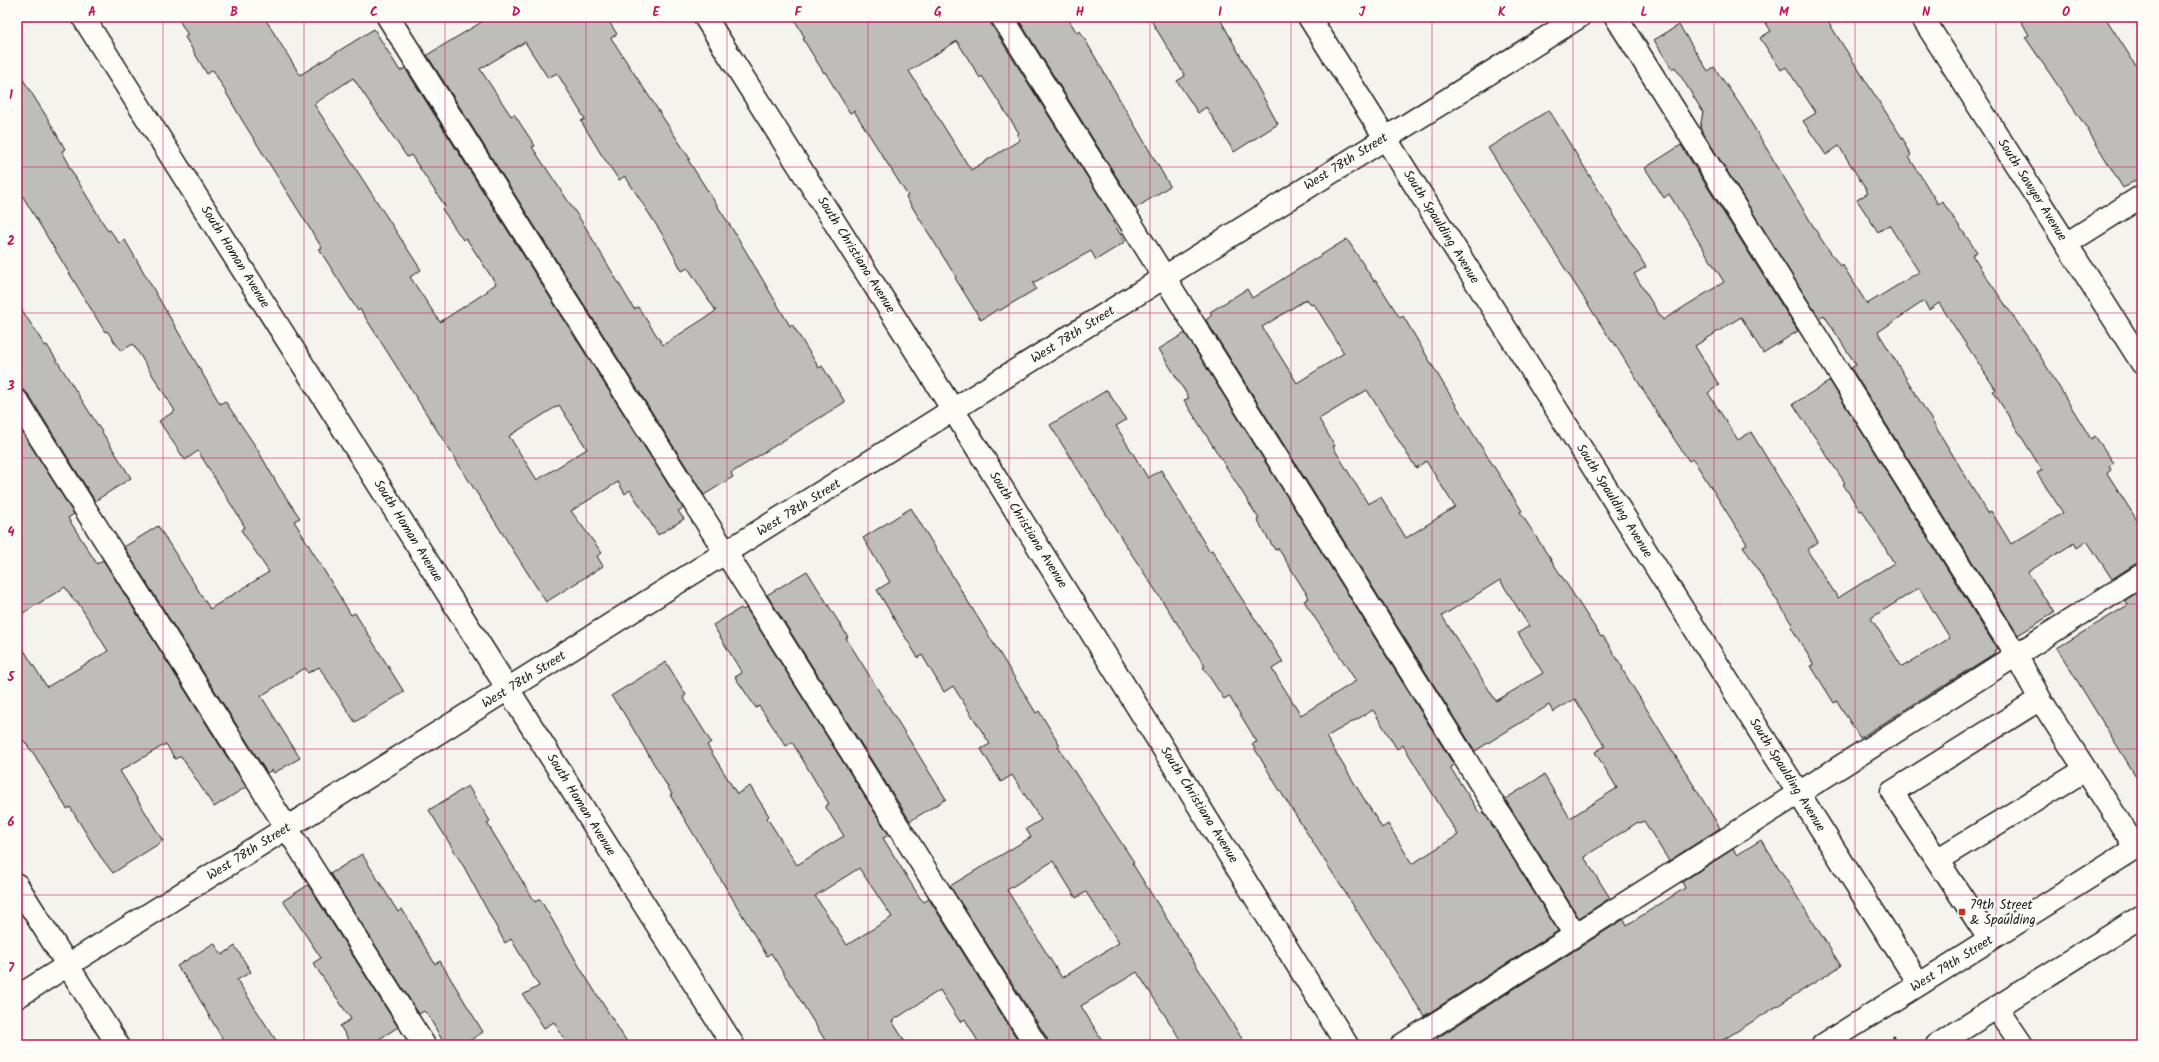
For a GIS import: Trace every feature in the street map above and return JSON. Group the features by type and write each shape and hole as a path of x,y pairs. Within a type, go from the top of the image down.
{"street":[{"name":"South Homan Avenue","path":"83,17 733,1045"},
{"path":"388,17 1036,1045"},
{"name":"South Christiana Avenue","path":"705,17 954,411 1347,1045"},
{"path":"1002,17 1575,934"},
{"name":"South Spaulding Avenue","path":"1309,17 1919,984"},
{"name":"West 78th Street","path":"17,997 954,411 1385,137 1579,17"},
{"path":"1616,17 2016,655 2040,699 2085,770 2139,846"},
{"name":"South Sawyer Avenue","path":"1922,17 2142,363"},
{"path":"2066,244 2142,196"},
{"path":"17,401 424,1045"},
{"path":"1402,1045 2142,575"},
{"path":"1990,940 1892,792 2040,699"},
{"path":"1937,860 2085,770"},
{"name":"West 79th Street","path":"1823,1045 2139,846"},
{"path":"17,885 118,1045"},
{"path":"1937,1045 2142,916"},
{"path":"1997,1008 2022,1045"}],"building":[{"path":"177,17 264,17 300,75 374,29 400,71 405,68 683,508 678,511 684,519 658,535 630,490 625,494 618,482 571,511 602,553 597,556 603,566 546,602 360,309 358,311 319,249 322,248 242,120 213,70 207,74 185,37 188,35","holes":["353,78 407,157 411,155 445,206 442,209 463,240 466,238 496,284 487,290 488,291 440,322 410,277 421,270 314,104","559,405 587,449 537,480 509,436"]},
{"path":"490,17 606,17 617,34 611,38 690,159 688,160 738,238 790,326 792,324 819,368 822,366 845,402 731,473 733,477 704,495 427,55","holes":["525,42 548,78 557,73 585,119 581,121 601,154 619,180 625,176 664,237 682,271 688,268 716,311 663,345 638,307 634,309 586,228 532,147 535,146 514,114 511,116 480,69"]},
{"path":"793,17 990,17 991,24 1115,221 1113,222 1125,242 1096,260 1091,251 1033,283 1036,289 999,311 998,309 981,320 906,197 908,196 854,111 850,113 803,39 805,38","holes":["957,41 980,78 982,76 1019,133 1017,135 1020,140 971,170 909,71"]},
{"path":"1017,17 1067,17 1077,33 1080,31 1170,186 1136,208"},
{"path":"1149,17 1219,17 1278,124 1234,152 1206,107 1198,113 1177,81 1185,76"},
{"path":"1762,17 1825,17 1906,144 1905,145 1911,155 1909,157 1938,204 1942,201 1977,252 1972,255 2037,351 2091,439 2095,436 2114,463 2109,466 2111,470 2107,473 2142,528 2142,563 2135,564 2112,579 2087,541 2077,548 2074,543 2028,572 2054,613 2018,635 1851,368 1856,365 1824,315 1819,318 1700,128 1703,112 1675,67 1672,69 1654,40 1679,25 1708,71 1714,67 1741,106 1821,239 1840,266 1842,264 1867,304 1919,272 1889,225 1878,232 1857,200 1868,193 1839,146 1826,155 1803,121 1816,113 1786,67 1781,70 1760,38 1771,31","holes":["1924,301 1929,310 1939,303 1996,390 1993,391 2042,470 2037,473 2063,513 2011,544 1991,511 1988,513 1878,332"]},
{"path":"2019,17 2105,17 2142,75 2142,176 2123,188 2086,127 2025,37 2029,35"},
{"path":"17,70 65,149 62,151 69,164 68,165 108,231 110,230 119,243 125,240 220,404 225,401 256,447 279,487 300,518 294,521 351,615 355,613 404,692 355,722 319,667 308,673 305,668 261,696 300,758 274,773 272,770 267,773 124,547 158,526 210,609 269,572 241,530 245,527 198,451 185,460 159,421 175,411 133,344 121,351 107,331 105,332 17,187"},
{"path":"1549,110 1646,267 1634,274 1663,320 1724,282 1669,194 1664,198 1645,168 1681,145 1798,331 1763,353 1741,317 1695,346 1719,385 1708,393 1738,440 1751,432 1818,542 1807,550 1838,598 1894,563 1862,510 1860,511 1843,484 1845,483 1793,404 1830,381 1997,649 1994,651 1995,653 1860,738 1837,701 1834,703 1811,666 1814,665 1791,627 1793,626 1743,546 1747,544 1693,459 1689,461 1662,421 1613,341 1612,342 1488,148","holes":["1919,588 1950,638 1902,667 1871,618"]},
{"path":"1347,239 1374,281 1376,280 1400,318 1403,316 1472,432 1522,511 1520,512 1601,637 1603,636 1720,828 1669,861 1644,821 1638,822 1584,857 1610,898 1579,918 1505,799 1544,775 1570,818 1617,788 1595,752 1605,746 1575,699 1553,712 1549,705 1475,751 1206,320 1212,315 1210,312 1247,289 1252,298","holes":["1307,299 1311,305 1314,304 1344,353 1297,383 1262,327","1367,390 1416,468 1426,461 1455,507 1406,538 1381,497 1368,504 1333,447 1335,446 1319,419","1500,580 1529,626 1518,633 1543,673 1496,701 1442,616"]},
{"path":"17,302 45,346 47,345 131,478 95,501 28,394 23,390 17,389"},
{"path":"1185,333 1454,765 1450,767 1480,814 1484,812 1558,931 1424,1016 1277,786 1252,744 1257,742 1229,696 1224,699 1203,667 1205,666 1125,544 1050,425 1107,390 1126,420 1116,426 1148,478 1161,470 1209,551 1212,550 1283,662 1272,669 1301,715 1356,681 1304,601 1309,598 1278,548 1275,550 1257,520 1259,519 1184,400 1189,398 1159,349","holes":["1373,710 1397,749 1403,745 1458,835 1412,864 1388,824 1382,828 1326,737"]},
{"path":"17,424 74,514 68,518 97,564 103,560 246,787 214,807 181,756 175,759 166,744 120,771 163,841 113,873 100,856 70,807 67,809 34,754 17,732 17,639 47,687 108,651 77,601 75,602 65,587 17,617"},
{"path":"911,508 1036,713 1039,711 1060,745 1058,747 1134,862 1132,863 1246,1045 1184,1045 1137,972 1081,1006 1105,1045 1048,1045 1047,1038 950,886 1031,837 1026,829 1041,820 1012,775 1001,782 981,749 990,744 953,686 944,692 922,655 918,658 877,590 890,582 863,538","holes":["1053,861 1076,898 1086,892 1119,943 1062,978 1007,890"]},
{"path":"807,571 848,637 846,638 946,799 910,821 767,595"},
{"path":"2142,590 2142,786 2057,648 2128,605 2125,600"},
{"path":"741,608 743,610 746,608 889,835 883,838 920,898 924,902 929,899 1021,1045 980,1045 965,1019 960,1022 940,990 892,1021 907,1045 828,1045 771,953 767,956 670,795 672,794 623,712 611,696 666,662 686,695 683,697 711,742 707,745 737,794 750,786 769,816 767,818 797,865 844,836 825,806 829,804 792,742 786,746 759,706 756,708 735,677 742,673 713,625","holes":["859,868 892,917 847,945 815,896"]},
{"path":"468,786 490,821 487,823 535,902 540,899 582,971 629,1045 568,1045 554,1022 544,1028 523,995 539,986 511,939 505,943 464,867 429,810"},
{"path":"1761,840 1841,966 1715,1045 1441,1045 1437,1038 1624,919 1627,925 1685,888 1682,882 1733,849 1737,855"},
{"path":"362,854 398,912 402,909 435,964 440,961 483,1032 463,1045 445,1045 428,1015 424,1011 419,1014 330,874"},
{"path":"308,885 398,1027 370,1045 352,1045 340,1026 351,1019 313,963 321,958 283,901"},
{"path":"214,943 222,955 235,946 251,972 237,980 279,1045 226,1045 193,988 177,966"}],"place":[{"name":"79th Street & Spaulding","path":"1962,912"}]}
